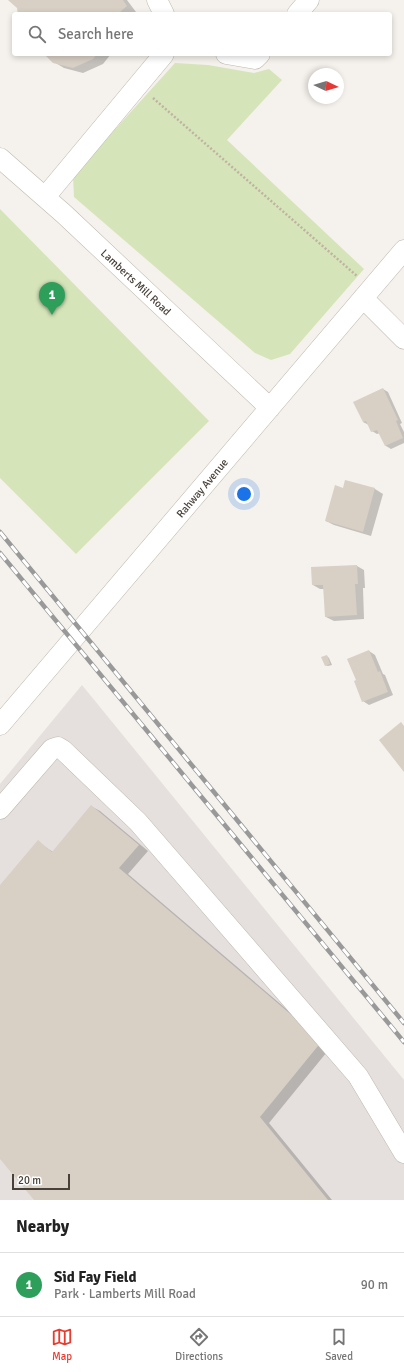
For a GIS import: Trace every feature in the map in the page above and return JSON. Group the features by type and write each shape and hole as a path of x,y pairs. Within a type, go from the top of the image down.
{"street":[{"path":"157,0 163,12"},
{"path":"299,12 309,0"},
{"path":"45,197 162,56"},
{"path":"236,56 255,60 258,56"},
{"name":"Lamberts Mill Road","path":"0,158 64,214 270,408"},
{"name":"Rahway Avenue","path":"0,725 404,250"},
{"path":"367,293 404,339"},
{"path":"0,809 52,749 58,747 63,750 138,822 358,1076 404,1153"}],"path":[{"path":"138,85 367,293"}],"shaded area":[{"path":"82,685 404,1080 404,1200 0,1200 0,784"}],"green space":[{"path":"175,63 208,65 254,73 269,69 282,80 227,140 364,269 290,354 271,360 255,353 74,197 73,176"},
{"path":"0,209 209,421 76,554 0,478"}],"building":[{"path":"8,0 123,0 127,6 120,12 18,12 17,8"},
{"path":"46,56 95,56 93,59 73,68 53,63"},
{"path":"383,388 398,420 396,421 403,438 385,446 377,430 371,432 366,421 363,422 353,402"},
{"path":"345,480 375,488 363,532 325,521 335,485 343,488"},
{"path":"357,565 358,584 355,584 357,615 325,617 323,585 312,585 311,567"},
{"path":"369,650 378,672 380,671 388,692 362,702 354,681 356,680 347,659"},
{"path":"327,655 330,664 325,666 321,657"},
{"path":"401,722 404,726 404,772 379,740"},
{"path":"91,805 139,845 119,868 322,1041 260,1117 328,1200 34,1200 0,1159 0,885 38,840 52,852"}],"railway":[{"path":"0,532 404,1023"},
{"path":"0,553 404,1042"}],"place":[{"name":"Sid Fay Field","path":"52,315"}]}
